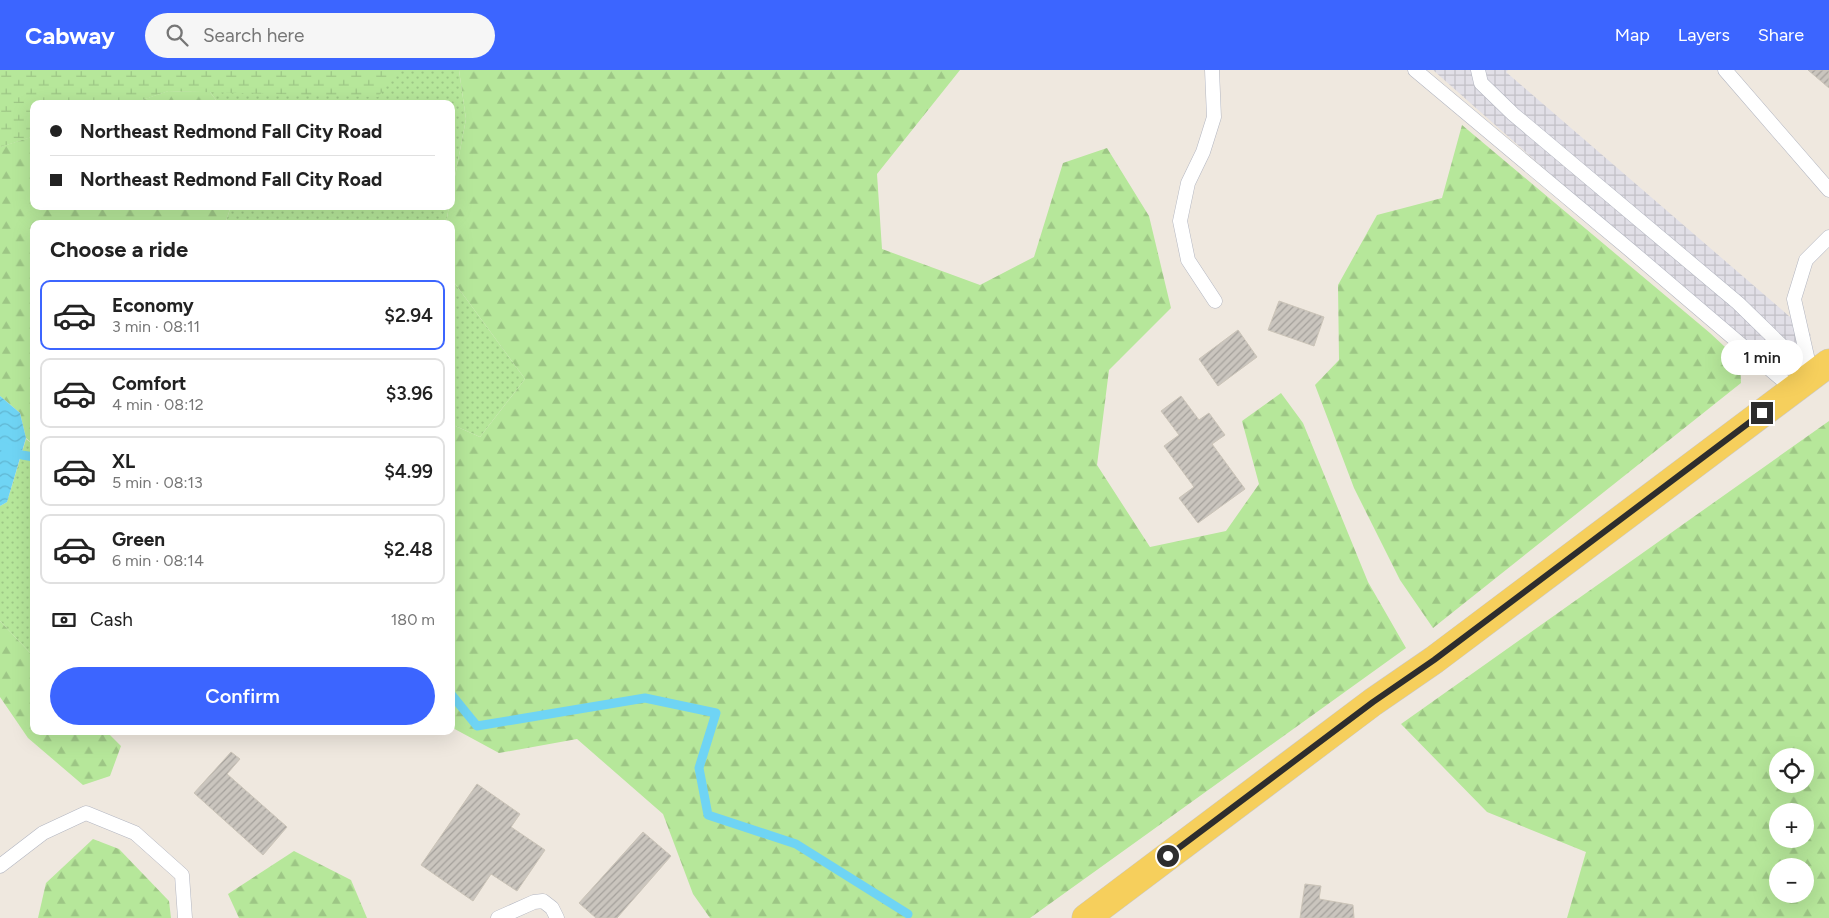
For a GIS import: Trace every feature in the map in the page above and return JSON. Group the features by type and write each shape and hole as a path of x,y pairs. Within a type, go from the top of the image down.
{"main road":[{"path":"1086,918 1373,702 1434,660 1811,376"}],"lane":[{"path":"1212,70 1214,117 1203,152 1188,183 1180,221 1188,260 1215,301"},
{"path":"1415,70 1630,250 1811,376"},
{"path":"1478,70 1481,83 1513,114 1738,303 1811,376"},
{"path":"1733,73 1829,190"},
{"path":"1811,376 1794,298 1806,260 1829,237"},
{"path":"0,866 43,832 86,813 135,833 182,875 185,918"},
{"path":"498,918 534,902 542,901 552,908 557,918"}],"shaded area":[{"path":"1433,70 1508,70 1506,72 1811,335 1770,368"}],"green space":[{"path":"0,70 459,70 466,119 455,176 455,100 216,100 210,92 168,91 142,100 30,100 30,137 0,147"},
{"path":"0,70 398,70 378,97 168,91 142,100 30,100 30,137 0,147"},
{"path":"459,70 960,70 877,174 882,249 980,285 1034,257 1063,163 1107,148 1149,216 1171,308 1109,370 1097,465 1150,547 1226,531 1259,484 1242,421 1281,393 1303,423 1368,582 1406,648 1030,918 710,918 693,894 663,814 577,739 499,753 455,729 455,426 480,437 525,379 455,283 455,220 447,220 448,210 455,210 455,176 466,119"},
{"path":"168,91 210,92 216,100 142,100"},
{"path":"1462,125 1710,333 1740,361 1741,383 1433,628 1400,580 1354,488 1315,385 1339,360 1338,285 1377,215 1442,198"},
{"path":"30,137 30,210 230,210 226,220 30,220 30,442 26,438 20,413 0,396 0,147"},
{"path":"230,210 448,210 447,220 226,220"},
{"path":"455,283 525,379 480,437 455,426"},
{"path":"1829,421 1829,918 1567,918 1586,852 1487,812 1401,724"},
{"path":"26,439 30,442 30,653 0,621 0,506 7,502"},
{"path":"0,621 30,653 30,735 110,735 121,746 110,776 83,785 28,738 0,697"},
{"path":"93,839 119,849 169,901 171,918 38,918 46,883"},
{"path":"294,851 351,880 367,918 239,918 228,894"}],"water":[{"path":"0,396 20,413 26,438 7,502 0,506"}],"building":[{"path":"1808,70 1829,70 1829,88"},
{"path":"1279,301 1324,317 1314,346 1268,330"},
{"path":"1238,330 1257,357 1218,386 1199,359"},
{"path":"1181,396 1199,420 1209,413 1225,435 1212,444 1245,489 1198,523 1179,498 1194,487 1164,446 1179,435 1161,411"},
{"path":"231,752 240,759 227,774 287,827 263,855 194,793"},
{"path":"477,784 520,814 511,827 545,850 517,891 491,874 473,901 421,865"},
{"path":"643,832 671,856 617,918 596,918 579,903"},
{"path":"1305,884 1321,886 1319,899 1353,905 1354,918 1300,918"}],"waterway":[{"path":"0,445 22,455 30,456"},
{"path":"455,699 477,726 645,698 716,713 699,768 708,815 796,844 908,914"}],"route":[{"path":"1168,856 1373,702 1434,660 1762,413"}]}
